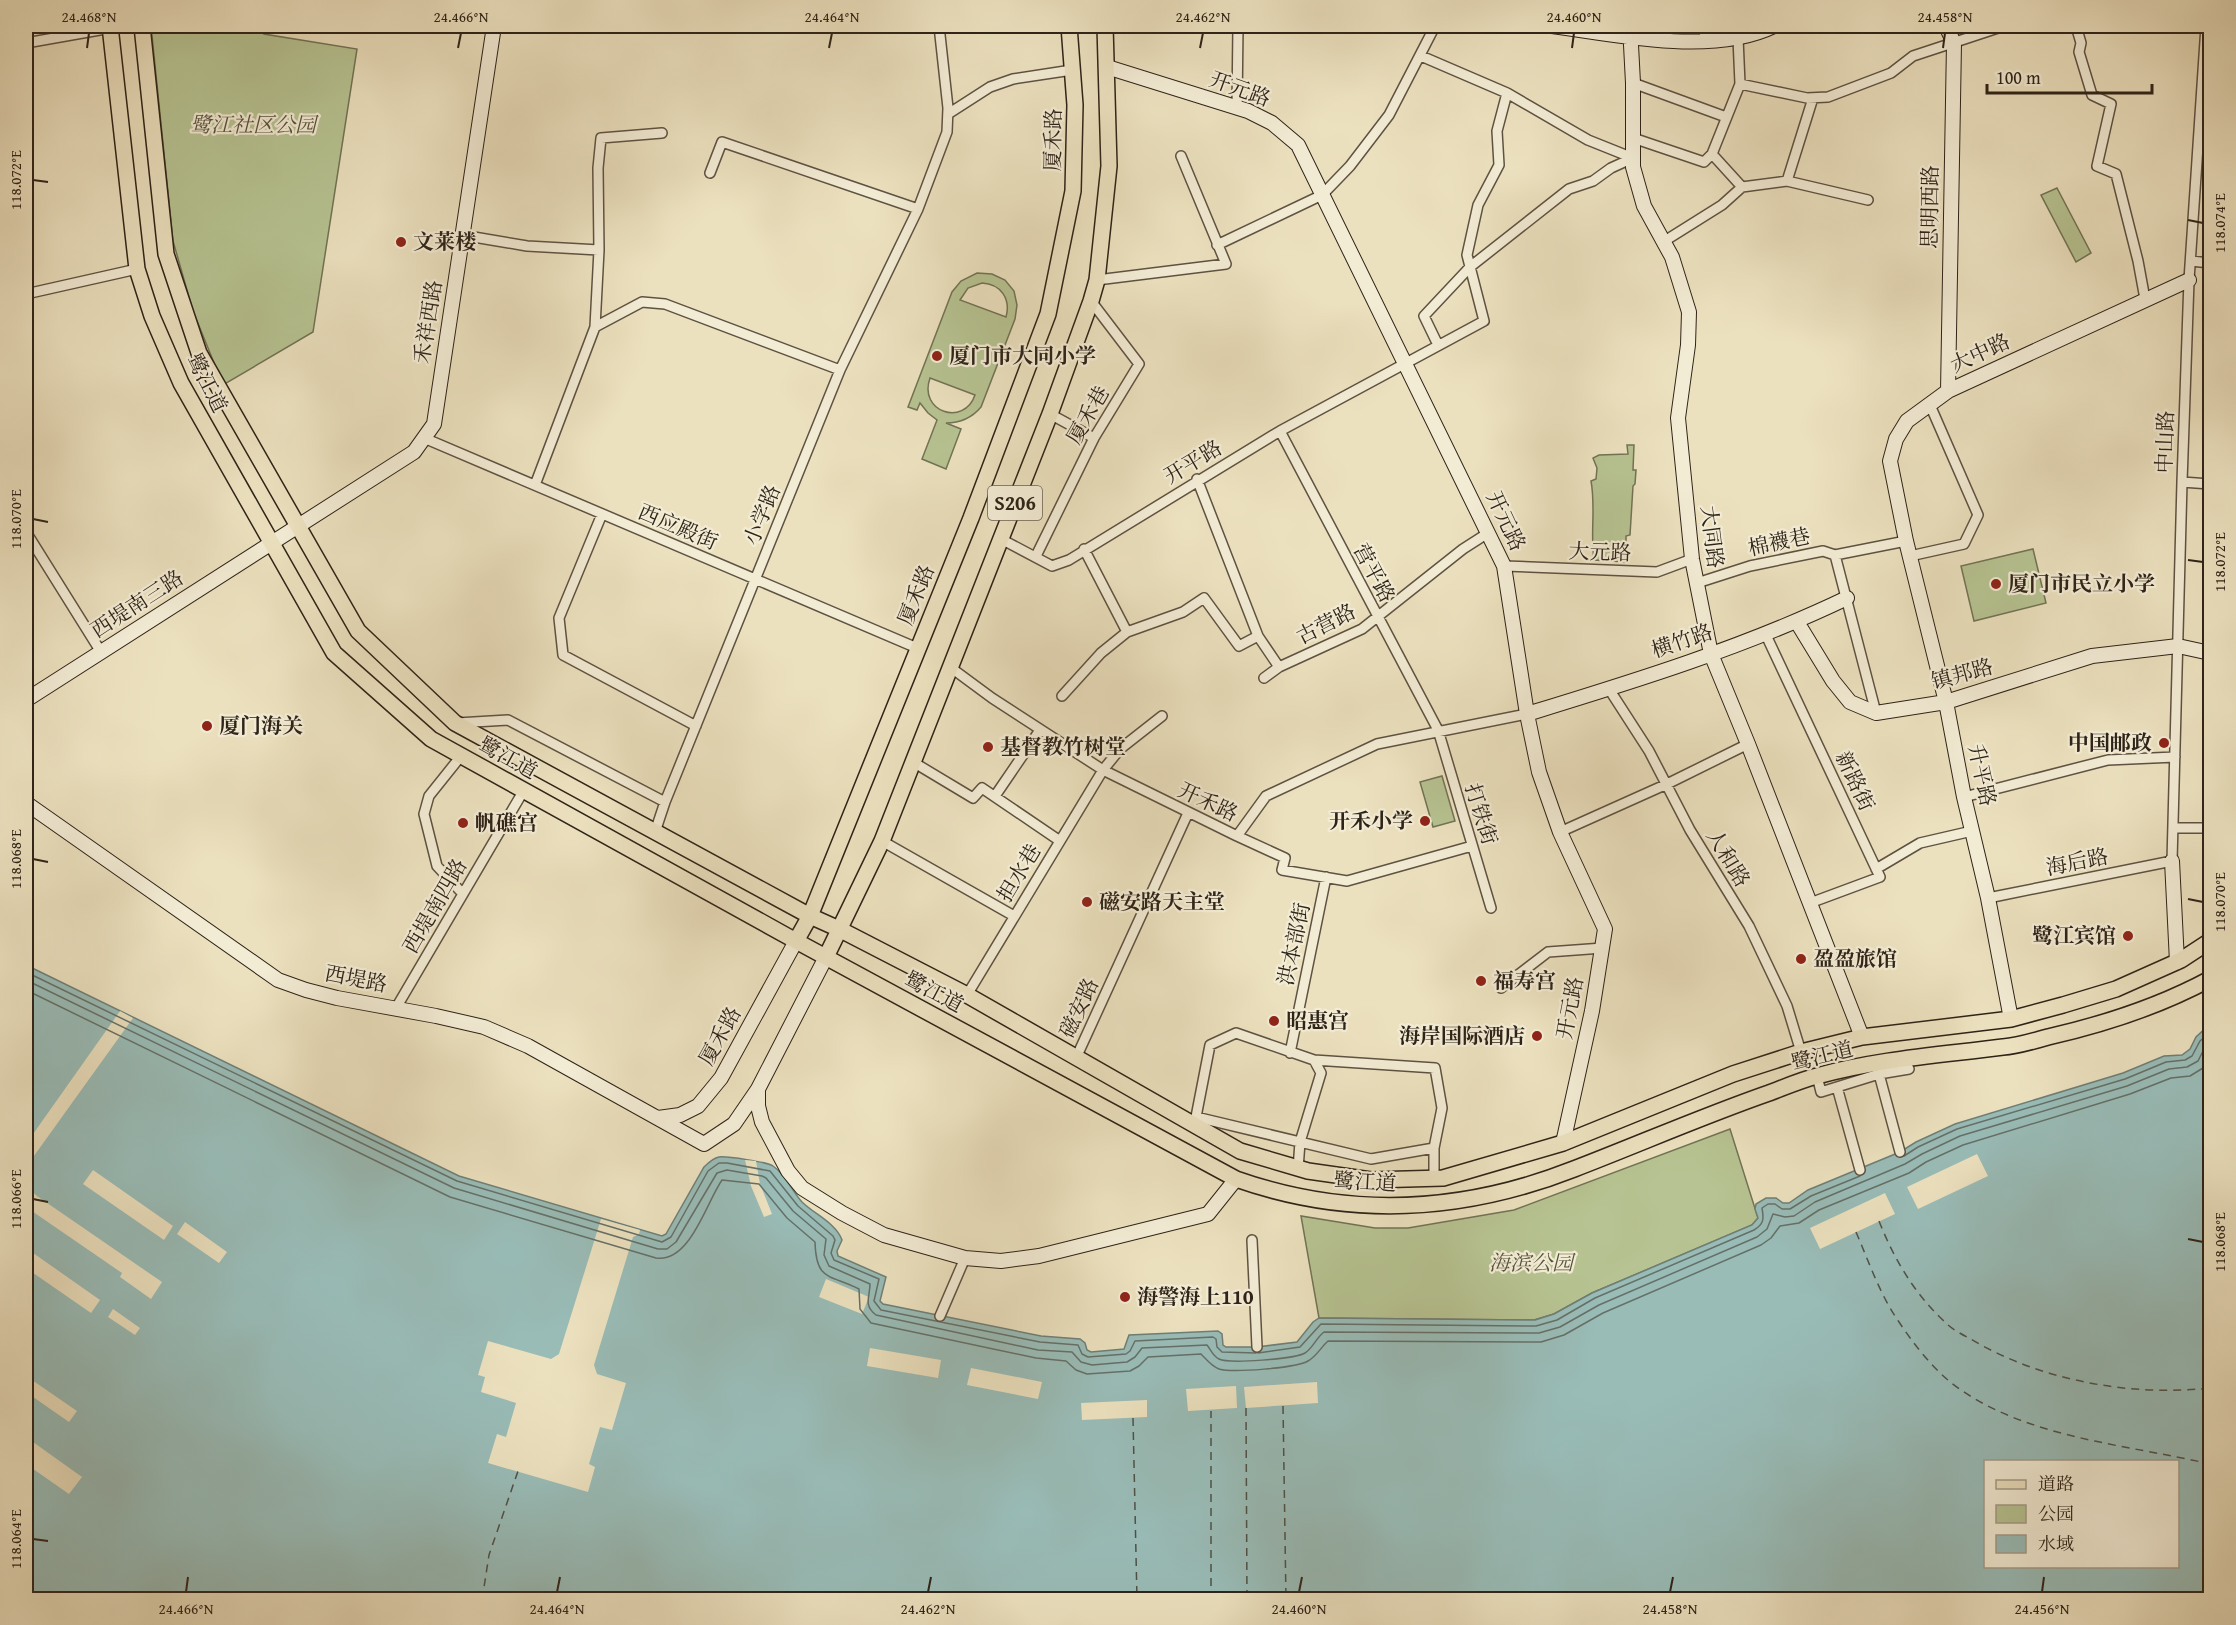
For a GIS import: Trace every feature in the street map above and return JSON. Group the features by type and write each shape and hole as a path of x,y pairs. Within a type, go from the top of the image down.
{"main road":[{"name":"鹭江道","path":"142,26 166,254 200,353 358,631 455,723 810,916 967,995 1076,1058 1195,1121 1240,1151 1298,1168 1371,1179 1443,1178 1563,1143 1733,1074 1801,1052 1862,1037 2011,1019 2116,989 2177,962 2211,941"},
{"name":"厦禾路","path":"796,941 810,916 975,507 1048,314 1073,191 1075,105 1069,26"},
{"name":"S206","path":"826,957 882,841 1050,414 1097,280 1109,166 1105,26"},
{"name":"鹭江道","path":"111,27 137,269 152,316 181,383 334,653 431,739 460,756 1236,1179 1273,1192 1352,1206 1434,1205 1519,1188 1562,1174 1719,1110 1817,1076 1903,1058 2006,1047 2070,1032 2137,1012 2211,979"}],"street":[{"name":"禾祥西路","path":"272,543 414,452 434,424 494,26"},
{"name":"小学路","path":"655,832 665,802 840,370 918,209 947,132 948,114 939,26"},
{"path":"1238,26 1238,108"},
{"path":"1216,244 1322,195 1350,166 1389,115 1435,26"},
{"path":"1552,26 1712,33 1752,26"},
{"path":"1615,26 1694,42 1738,38 1757,34 1774,26"},
{"name":"思明西路","path":"1946,26 1954,43 1948,391"},
{"path":"1740,84 1813,98 1828,97 1891,73 1913,56 2004,26"},
{"path":"2076,26 2081,42 2079,52 2092,95 2111,104 2097,166 2116,174 2138,261 2145,300"},
{"name":"中山路","path":"2172,861 2190,280 2206,26"},
{"path":"26,43 111,27"},
{"name":"大同路","path":"1630,30 1634,167 1644,206 1672,257 1689,312 1688,345 1678,418 1692,559 1711,654 1862,1037"},
{"path":"1633,138 1704,162 1712,154 1740,84 1738,38"},
{"path":"1421,56 1507,93 1588,140 1634,158"},
{"name":"开元路","path":"1107,67 1238,108 1272,123 1298,145 1504,566 1527,714 1539,772 1560,832 1605,929 1590,1021 1563,1143"},
{"path":"948,114 990,87 1013,79 1072,70"},
{"path":"1633,83 1726,117"},
{"path":"1470,267 1467,255 1478,205 1499,165 1497,131 1507,93"},
{"path":"1787,181 1813,98"},
{"path":"535,485 595,327 599,250 598,168 601,138 662,133"},
{"path":"710,173 722,142 918,209"},
{"path":"1712,154 1742,187"},
{"path":"1097,280 1226,264 1181,156"},
{"path":"1438,345 1424,316 1470,267 1569,189 1593,181 1611,168 1634,158"},
{"path":"1663,242 1722,206 1742,187 1787,181 1868,200"},
{"path":"462,235 527,246 599,250"},
{"path":"2191,261 2211,263"},
{"name":"开平路","path":"1000,539 1052,566 1069,560 1280,431 1484,321 1470,267"},
{"path":"26,294 137,269"},
{"name":"大中路","path":"1906,541 1890,461 1896,439 1907,421 1948,391 2190,280"},
{"path":"595,327 642,302 665,304 840,370"},
{"name":"厦禾巷","path":"1036,556 1094,438 1139,364 1090,302"},
{"path":"1910,556 1964,544 1978,515 1930,405"},
{"path":"1050,414 1094,438"},
{"name":"营平路","path":"1280,431 1438,730"},
{"name":"西应殿街","path":"424,438 917,648"},
{"path":"1197,480 1258,636 1279,667"},
{"path":"2182,483 2211,484"},
{"path":"602,514 559,618 563,655 696,726"},
{"path":"26,532 101,652"},
{"name":"古营路","path":"1264,678 1279,667 1362,629 1463,549 1488,533"},
{"name":"棉襪巷","path":"1697,583 1750,566 1822,551 1835,555 1906,541"},
{"name":"升平路","path":"1906,541 1946,702 2011,1019"},
{"name":"西堤南三路","path":"26,700 272,543"},
{"path":"1084,549 1127,632"},
{"path":"1835,555 1876,713"},
{"name":"大元路","path":"1504,566 1657,572 1692,559"},
{"path":"1062,696 1101,653 1127,632 1183,612 1204,598 1239,646 1258,636"},
{"name":"横竹路","path":"1527,714 1711,654 1797,622 1847,598"},
{"path":"1797,622 1833,681 1850,702 1876,713"},
{"name":"新路街","path":"1765,633 1876,869"},
{"name":"镇邦路","path":"1876,713 1946,702 2092,656 2178,646 2211,653"},
{"name":"开禾路","path":"950,667 1040,730 1103,770 1238,837 1266,796 1377,744 1527,714"},
{"name":"人和路","path":"1609,689 1649,751 1690,830 1749,926 1787,1006 1801,1052"},
{"name":"担水巷","path":"967,995 1103,770 1120,749 1162,716"},
{"path":"455,723 508,720 665,802"},
{"path":"995,796 1040,730"},
{"name":"打铁街","path":"1438,730 1491,908"},
{"path":"1560,832 1667,784 1748,744"},
{"path":"460,756 429,796 424,814 437,866 463,894"},
{"path":"1964,797 2108,760 2175,757"},
{"path":"913,762 973,798 982,788 1060,841"},
{"name":"西堤南四路","path":"396,1008 524,790"},
{"name":"西堤路","path":"26,803 278,980 337,998 484,1027 507,1036 704,1144 734,1124 758,1089"},
{"name":"磁安路","path":"1076,1058 1188,813"},
{"path":"2173,828 2211,828"},
{"path":"1810,903 1880,877 1876,869 1920,843 1972,831"},
{"path":"1238,837 1285,858 1282,870 1347,881 1472,846"},
{"path":"882,841 1014,916"},
{"path":"2172,861 2177,962"},
{"name":"海后路","path":"1988,898 2172,861"},
{"name":"洪本部街","path":"1290,1053 1326,877"},
{"name":"厦禾路","path":"658,1118 680,1115 698,1106 721,1078 796,941"},
{"path":"1501,988 1548,952 1603,948"},
{"name":"S206","path":"758,1089 826,957"},
{"path":"1434,1148 1371,1159 1195,1121 1210,1045 1236,1033 1314,1060 1435,1068 1442,1108 1434,1148 1434,1179"},
{"path":"1817,1076 1821,1092 1879,1074 1909,1069 1903,1058"},
{"path":"1298,1168 1300,1142 1321,1073 1314,1060"},
{"path":"1879,1074 1900,1152"},
{"path":"1837,1087 1860,1170"},
{"path":"758,1089 758,1106 762,1122 788,1171 802,1188 842,1213 884,1234 965,1258 1001,1261 1039,1256 1208,1214 1236,1179"},
{"path":"1252,1240 1257,1347"},
{"path":"940,1317 965,1258"}],"green space":[{"name":"鹭江社区公园","path":"151,26 265,26 264,34 357,49 313,332 223,385 193,311 173,241"},
{"path":"2057,188 2091,253 2076,262 2041,195"},
{"path":"977,273 992,274 1005,280 1014,291 1017,305 1015,319 981,407 965,419 946,423 961,429 946,469 922,459 937,420 920,403 917,410 908,407 952,292 961,281","holes":["982,283 994,286 1003,294 1007,304 1006,317 960,300 968,288","930,378 975,395 962,411 953,413 944,411 930,400 928,390"]},
{"path":"1627,445 1634,445 1633,470 1636,470 1630,535 1626,536 1626,562 1594,560 1591,481 1596,479 1597,468 1593,458 1599,455 1628,454"},
{"path":"2033,549 2046,603 1974,621 1961,566"},
{"path":"1442,776 1455,821 1433,827 1420,782"},
{"name":"海滨公园","path":"1730,1129 1758,1218 1752,1225 1592,1293 1554,1314 1534,1320 1319,1318 1301,1216 1375,1228 1408,1228 1514,1210"}],"water":[{"path":"26,965 459,1176 662,1236 666,1234 704,1167 713,1160 719,1157 730,1157 770,1164 781,1173 802,1202 839,1234 842,1240 837,1251 838,1256 886,1277 880,1301 883,1304 1041,1336 1080,1339 1091,1352 1124,1349 1129,1335 1218,1331 1222,1334 1223,1345 1226,1347 1257,1347 1297,1342 1319,1318 1535,1320 1554,1314 1592,1293 1752,1225 1758,1218 1756,1204 1766,1198 1776,1198 1783,1203 1789,1203 1808,1190 1900,1152 1955,1124 2123,1073 2164,1056 2182,1055 2190,1049 2196,1037 2210,1024 2210,1599 26,1599"}],"pier":[{"path":"120,1011 133,1018 26,1167 26,1144"},
{"path":"1977,1154 1988,1176 1918,1209 1907,1187"},
{"path":"745,1160 756,1161 760,1184 772,1214 764,1217 751,1186"},
{"path":"93,1170 173,1226 164,1240 83,1184"},
{"path":"26,1180 30,1184 28,1188 37,1196 162,1282 151,1299 120,1277 122,1273 26,1207"},
{"path":"1885,1193 1895,1214 1820,1249 1810,1228"},
{"path":"601,1219 640,1230 639,1234 633,1237 594,1365 597,1374 626,1383 612,1430 600,1427 589,1464 595,1467 588,1492 488,1463 497,1434 506,1437 516,1403 481,1392 485,1377 478,1375 488,1341 551,1359 559,1354"},
{"path":"185,1222 227,1252 219,1263 177,1234"},
{"path":"26,1248 100,1300 91,1313 26,1268"},
{"path":"826,1279 869,1297 862,1314 819,1297"},
{"path":"113,1309 140,1328 135,1335 108,1317"},
{"path":"870,1348 941,1360 938,1378 867,1366"},
{"path":"971,1368 1042,1382 1038,1399 967,1385"},
{"path":"29,1378 77,1411 69,1422 26,1392 26,1383"},
{"path":"1317,1382 1318,1403 1246,1408 1244,1387"},
{"path":"1236,1386 1237,1408 1188,1411 1186,1389"},
{"path":"1147,1400 1147,1417 1082,1420 1081,1403"},
{"path":"26,1437 82,1477 69,1494 26,1464"}],"ferry route":[{"path":"1879,1221 1899,1263 1925,1301 1951,1327 1996,1353 2054,1375 2085,1382 2148,1390 2210,1388"},
{"path":"1856,1232 1886,1301 1910,1338 1942,1375 1977,1400 2040,1427 2109,1444 2210,1464"},
{"path":"1283,1406 1286,1600"},
{"path":"1246,1408 1247,1600"},
{"path":"1211,1411 1211,1600"},
{"path":"1133,1418 1137,1600"},
{"path":"482,1600 489,1555 518,1471"}],"place":[{"name":"文莱楼","path":"401,242"},
{"name":"厦门市大同小学","path":"937,356"},
{"name":"厦门市民立小学","path":"1996,584"},
{"name":"厦门海关","path":"207,726"},
{"name":"中国邮政","path":"2164,743"},
{"name":"基督教竹树堂","path":"988,747"},
{"name":"开禾小学","path":"1425,821"},
{"name":"帆礁宫","path":"463,823"},
{"name":"磁安路天主堂","path":"1087,902"},
{"name":"鹭江宾馆","path":"2128,936"},
{"name":"盈盈旅馆","path":"1801,959"},
{"name":"福寿宫","path":"1481,981"},
{"name":"昭惠宫","path":"1274,1021"},
{"name":"海岸国际酒店","path":"1537,1036"},
{"name":"海警海上110","path":"1125,1297"}]}
